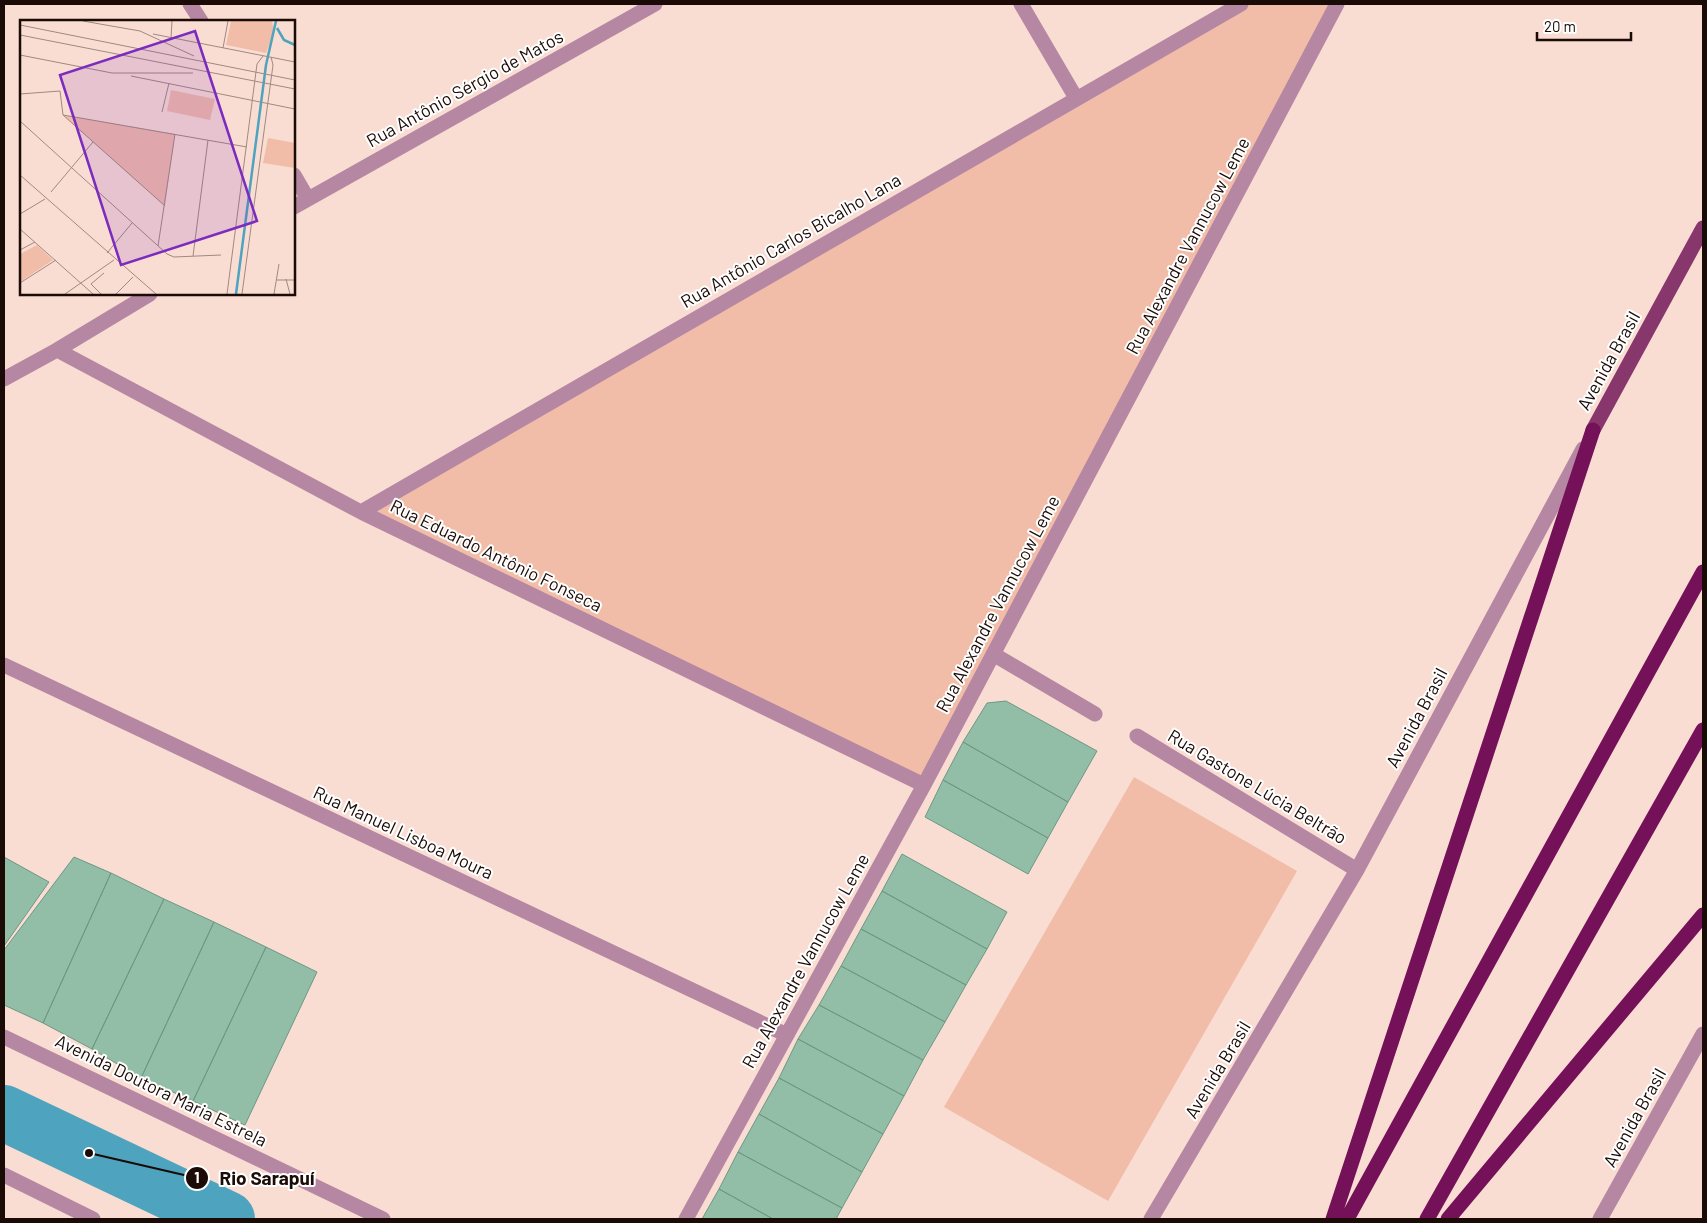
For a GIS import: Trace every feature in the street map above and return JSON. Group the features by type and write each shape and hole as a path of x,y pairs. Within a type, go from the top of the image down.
{"highway":[{"path":"1333,1219 1593,430"},
{"path":"1347,1219 1703,572"},
{"path":"1428,1219 1703,730"},
{"path":"1448,1219 1703,915"}],"main road":[{"name":"Avenida Brasil","path":"1593,430 1703,228"}],"street":[{"path":"190,4 200,20"},
{"name":"Rua Antônio Sérgio de Matos","path":"295,206 655,4"},
{"path":"1021,4 1076,98"},
{"name":"Rua Antônio Carlos Bicalho Lana","path":"361,512 1241,4"},
{"name":"Rua Alexandre Vannucow Leme","path":"686,1219 924,784 1337,4"},
{"path":"295,177 308,199"},
{"path":"4,379 57,350 148,295"},
{"name":"Rua Eduardo Antônio Fonseca","path":"57,350 361,512 924,784"},
{"name":"Avenida Brasil","path":"1151,1219 1358,870 1593,430"},
{"path":"993,654 1095,714"},
{"name":"Rua Manuel Lisboa Moura","path":"4,665 787,1035"},
{"name":"Rua Gastone Lúcia Beltrão","path":"1137,736 1358,870"},
{"name":"Avenida Brasil","path":"1600,1219 1703,1034"},
{"name":"Avenida Doutora Maria Estrela","path":"4,1036 383,1219"},
{"path":"4,1175 93,1219"}],"shaded area":[{"path":"1243,4 1337,4 924,785 361,512"},
{"path":"1134,777 1297,871 1108,1201 944,1107"}],"building":[{"path":"1006,701 1097,751 1068,802 963,742 987,703"},
{"path":"963,742 1068,802 1048,838 943,780"},
{"path":"943,780 1048,838 1028,874 925,817"},
{"path":"902,854 1007,912 987,949 882,891"},
{"path":"4,857 49,882 4,946"},
{"path":"74,857 111,873 43,1023 4,1005 4,950"},
{"path":"111,873 164,899 92,1049 43,1023"},
{"path":"882,891 987,949 966,985 861,929"},
{"path":"164,899 214,922 141,1078 92,1049"},
{"path":"214,922 266,947 193,1101 141,1078"},
{"path":"861,929 966,985 945,1022 841,966"},
{"path":"266,947 317,972 245,1125 193,1101"},
{"path":"841,966 945,1022 923,1060 819,1005"},
{"path":"819,1005 923,1060 904,1096 798,1039"},
{"path":"798,1039 904,1096 883,1134 779,1078"},
{"path":"779,1078 883,1134 862,1172 759,1114"},
{"path":"759,1114 862,1172 842,1208 738,1152"},
{"path":"738,1152 842,1208 836,1219 773,1219 719,1189"},
{"path":"719,1189 773,1219 702,1219"}],"waterway":[{"path":"4,1113 227,1219"}],"place":[{"name":"Rio Sarapuí","path":"89,1153"}]}
